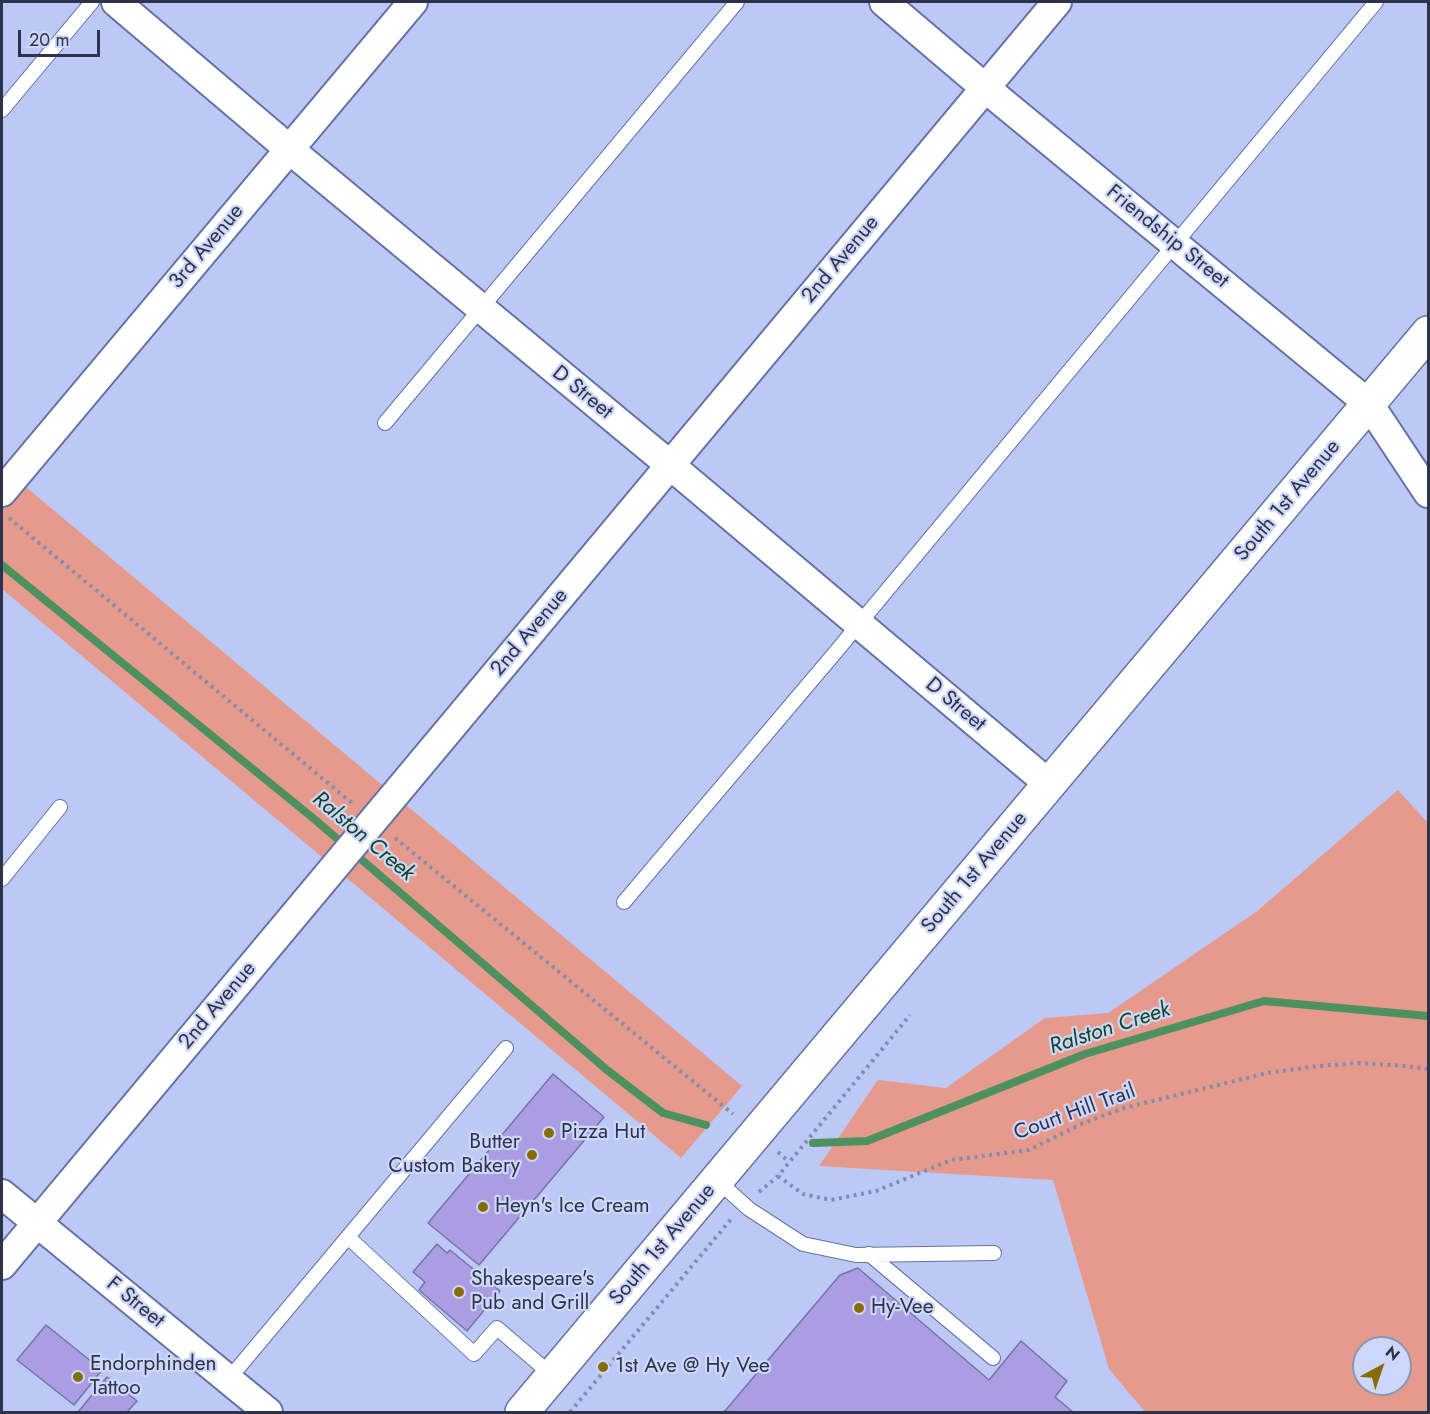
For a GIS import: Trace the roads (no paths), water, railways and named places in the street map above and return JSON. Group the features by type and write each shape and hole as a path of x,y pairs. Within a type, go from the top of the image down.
{"main road":[{"name":"South 1st Avenue","path":"522,1413 1428,333"}],"street":[{"name":"D Street","path":"116,2 289,150 670,465 1049,784"},
{"name":"3rd Avenue","path":"2,492 413,2"},
{"name":"Friendship Street","path":"884,2 1369,404 1428,493"},
{"name":"2nd Avenue","path":"2,1265 1057,2"},
{"name":"F Street","path":"2,1194 268,1413"}],"lane":[{"path":"2,110 92,2"},
{"path":"385,423 737,2"},
{"path":"624,902 859,624 1376,2"},
{"path":"2,879 60,807"},
{"path":"228,1380 506,1048"},
{"path":"717,1181 744,1204 802,1244 856,1255 994,1253"},
{"path":"348,1237 474,1354 497,1328 553,1376"},
{"path":"869,1254 993,1358"}],"waterway":[{"name":"Ralston Creek","path":"2,565 313,818 607,1070 663,1113 706,1125"},
{"name":"Ralston Creek","path":"813,1143 867,1141 1085,1054 1264,1001 1428,1016"}],"place":[{"name":"Pizza Hut","path":"549,1133"},
{"name":"Butter Custom Bakery","path":"532,1155"},
{"name":"Heyn's Ice Cream","path":"483,1207"},
{"name":"Shakespeare's Pub and Grill","path":"459,1292"},
{"name":"Hy-Vee","path":"859,1308"},
{"name":"1st Ave @ Hy Vee","path":"603,1367"},
{"name":"Endorphinden Tattoo","path":"78,1377"}]}
